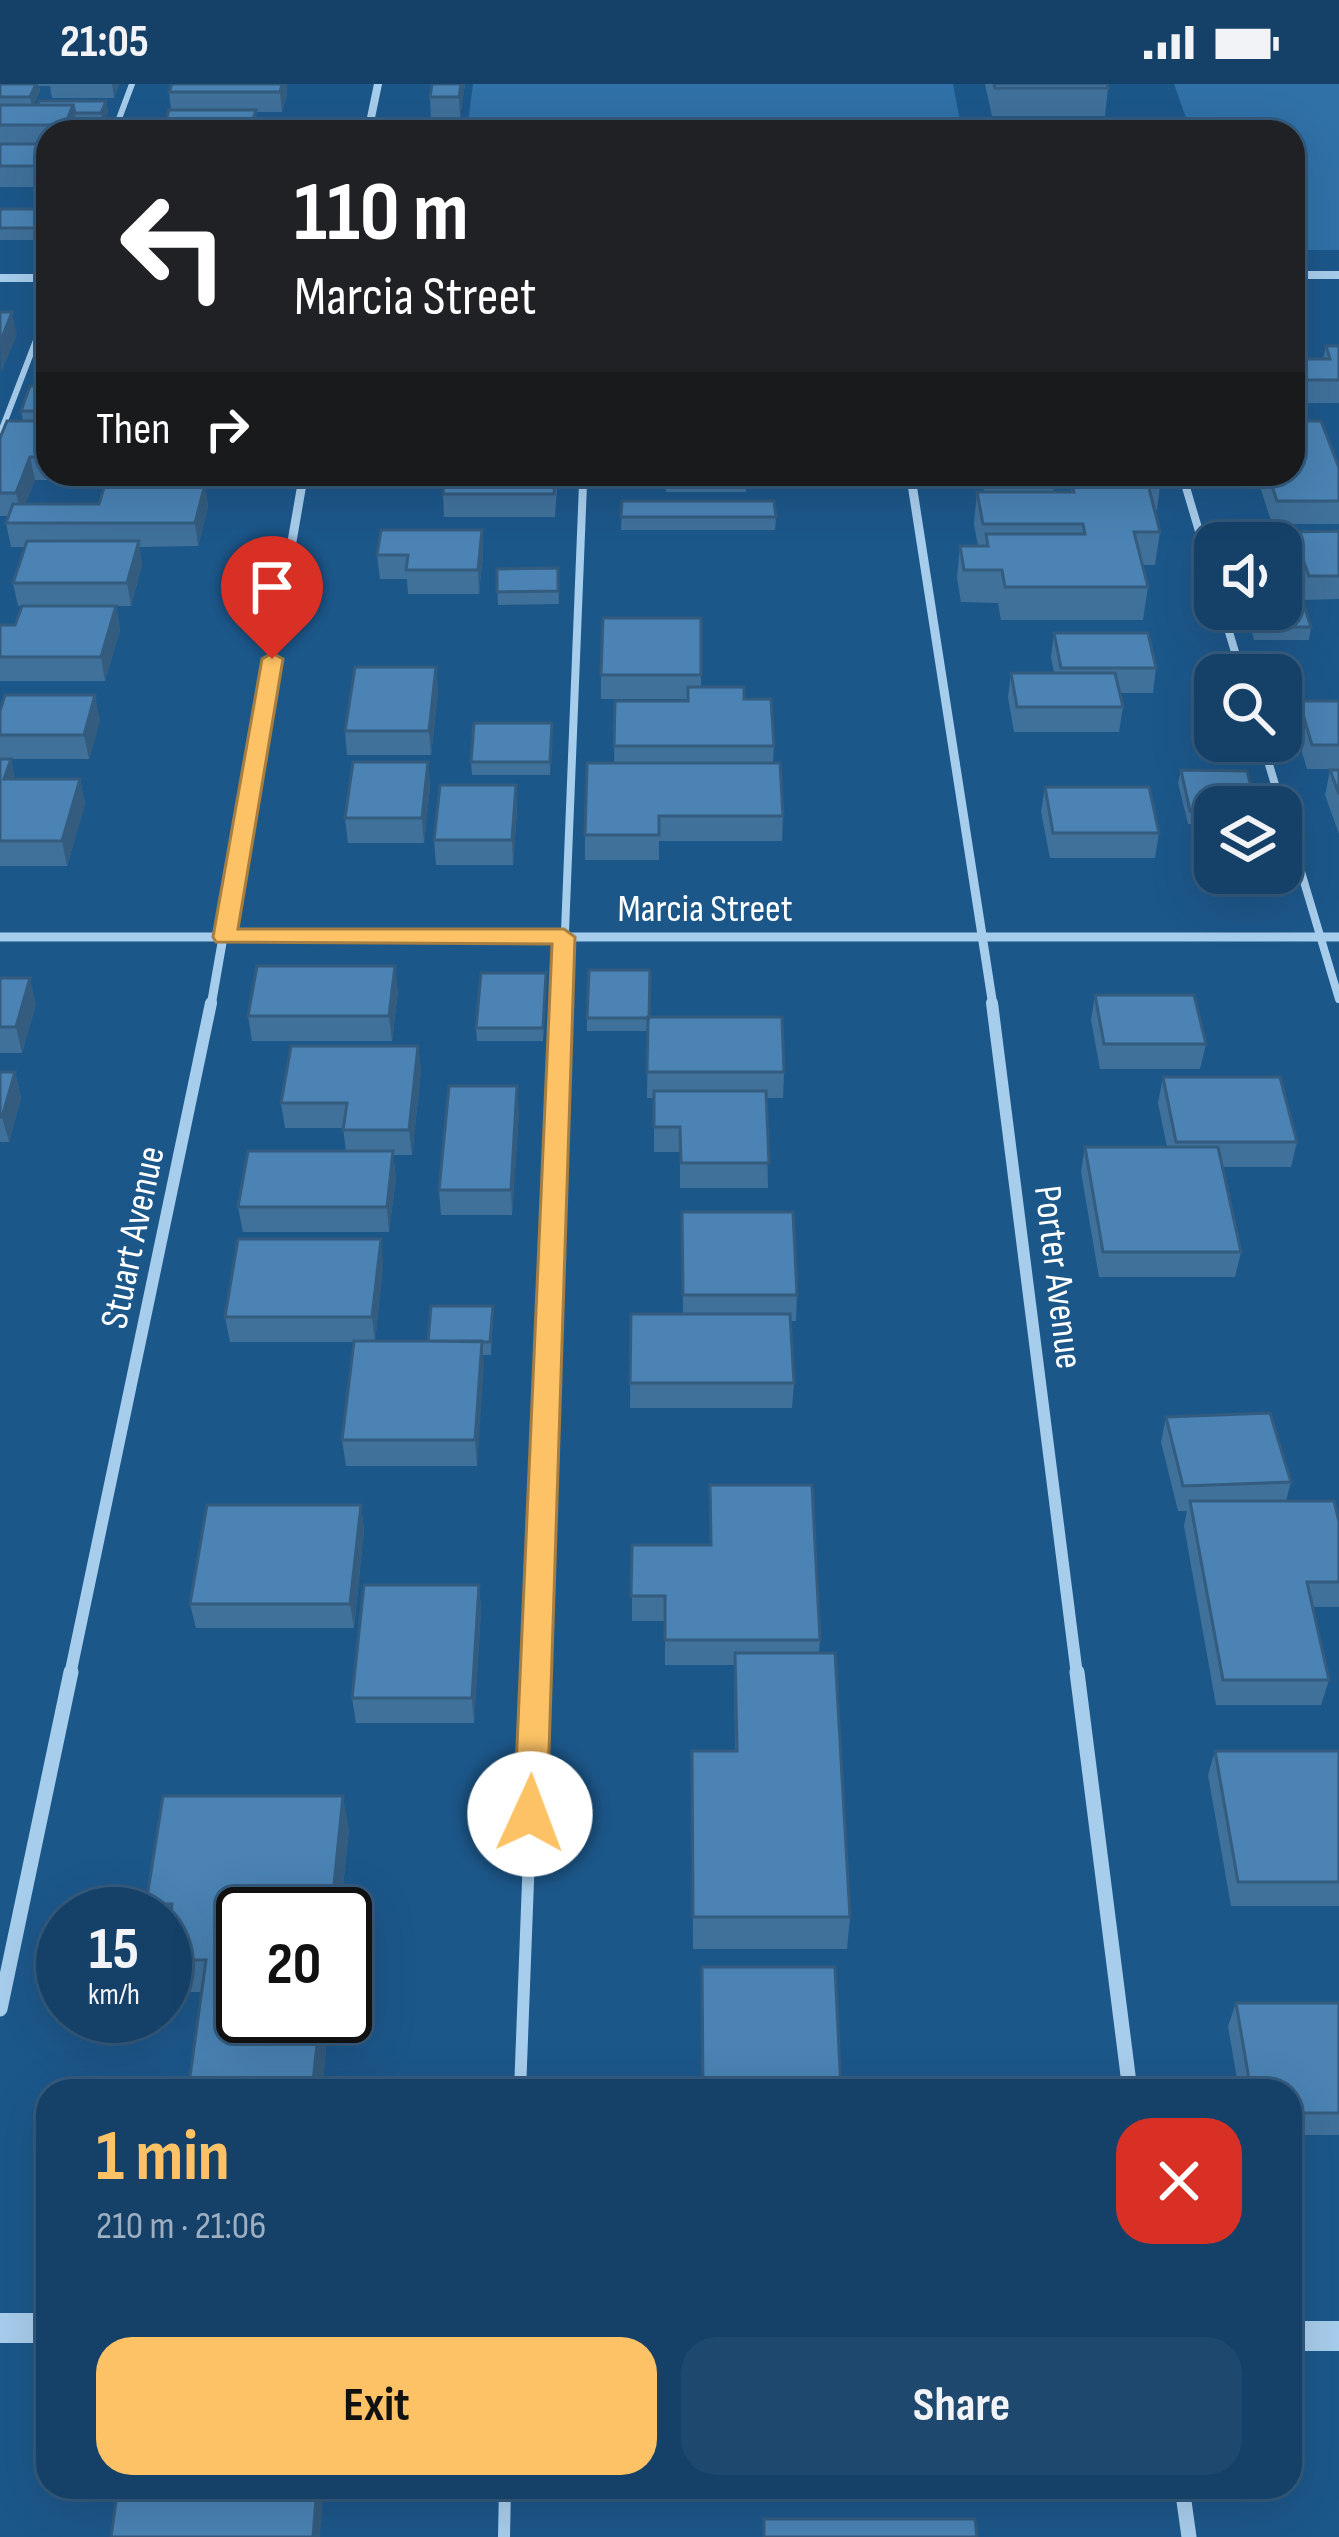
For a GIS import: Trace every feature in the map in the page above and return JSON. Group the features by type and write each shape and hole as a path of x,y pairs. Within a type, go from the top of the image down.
{"street":[{"path":"370,120 378,84"},
{"path":"1305,275 1339,275"},
{"path":"0,278 36,278"},
{"name":"Stuart Avenue","path":"0,2009 225,937 302,486"},
{"name":"Porter Avenue","path":"912,486 984,937 1128,2079"},
{"name":"Marcia Street","path":"0,937 1339,937"},
{"path":"0,2328 36,2328"},
{"path":"1302,2336 1339,2336"},
{"path":"1184,2499 1189,2537"}],"lane":[{"path":"118,120 132,84"},
{"path":"0,434 36,340"},
{"path":"520,2079 583,486"},
{"path":"1186,486 1196,522"},
{"path":"1268,762 1339,999"},
{"path":"503,2537 505,2499"}],"shaded area":[{"path":"473,84 953,84 960,120 468,120"},
{"path":"1174,84 1339,84 1339,250 1305,250 1305,120 1187,120"}],"building":[{"path":"0,84 36,84 30,97 0,97"},
{"path":"172,84 282,84 280,92 169,92"},
{"path":"432,84 461,84 459,97 430,97"},
{"path":"994,84 1107,84 1108,88 995,88"},
{"path":"39,101 106,101 101,113 75,113 73,105 38,105"},
{"path":"0,105 73,105 67,120 0,125"},
{"path":"169,110 256,110 253,120 166,120"},
{"path":"0,144 36,144 36,166 0,166"},
{"path":"0,209 36,209 36,228 0,228"},
{"path":"0,312 12,312 0,343"},
{"path":"1326,346 1339,346 1339,380 1305,380 1305,359 1330,359"},
{"path":"30,386 36,386 36,411 21,411"},
{"path":"7,421 36,421 36,457 30,457 16,493 0,493 0,438"},
{"path":"1305,421 1321,421 1339,468 1339,501 1277,501 1272,486 1305,486"},
{"path":"104,486 204,486 195,523 6,523 13,504 99,504"},
{"path":"444,486 554,486 554,494 443,494"},
{"path":"1072,486 1148,486 1160,532 1134,532 1148,587 1005,587 1002,570 964,570 960,546 988,546 986,534 1085,534 1083,524 983,524 977,492 1074,492"},
{"path":"622,501 774,501 776,517 621,517"},
{"path":"381,530 482,530 478,570 406,570 408,555 377,555"},
{"path":"1339,531 1339,576 1309,576 1302,557 1302,532"},
{"path":"27,541 139,541 127,583 13,583"},
{"path":"558,568 558,591 497,592 497,569"},
{"path":"1302,599 1311,627 1302,627"},
{"path":"22,606 116,606 101,657 0,657 0,625 15,625"},
{"path":"603,618 701,618 701,675 601,675"},
{"path":"1054,633 1148,633 1156,668 1061,668"},
{"path":"355,667 436,667 429,731 345,731"},
{"path":"1011,673 1115,673 1123,707 1017,707"},
{"path":"688,687 744,687 744,699 771,699 774,746 614,746 615,701 688,701"},
{"path":"5,695 95,695 84,735 0,735"},
{"path":"1302,701 1339,701 1339,745 1312,745"},
{"path":"474,723 552,723 550,762 471,762"},
{"path":"0,759 11,759 4,779 80,779 62,841 0,841"},
{"path":"353,762 428,762 422,818 345,818"},
{"path":"587,763 780,763 783,816 659,816 659,835 585,835"},
{"path":"1181,770 1247,771 1251,786 1194,786 1194,811 1190,811"},
{"path":"1330,770 1339,770 1339,794"},
{"path":"440,785 516,785 512,840 434,840"},
{"path":"1045,787 1149,787 1159,833 1053,833"},
{"path":"257,966 395,966 389,1016 248,1016"},
{"path":"589,970 650,970 649,1018 587,1018"},
{"path":"481,973 546,973 543,1028 476,1028"},
{"path":"0,978 30,978 16,1027 0,1027"},
{"path":"1095,995 1194,995 1206,1044 1104,1044"},
{"path":"648,1017 782,1017 784,1072 647,1072"},
{"path":"291,1046 418,1046 409,1130 343,1130 347,1103 281,1103"},
{"path":"0,1072 15,1072 2,1117 0,1117"},
{"path":"1163,1077 1280,1077 1297,1142 1176,1142"},
{"path":"449,1086 517,1086 511,1190 439,1190"},
{"path":"654,1091 766,1091 769,1163 681,1163 680,1127 654,1127"},
{"path":"1085,1147 1218,1147 1241,1252 1103,1252"},
{"path":"248,1151 393,1151 387,1207 238,1207"},
{"path":"682,1212 793,1212 797,1295 683,1295"},
{"path":"238,1239 381,1239 372,1317 225,1317"},
{"path":"431,1306 493,1306 490,1342 428,1341"},
{"path":"631,1314 790,1314 794,1383 630,1383"},
{"path":"354,1341 482,1341 475,1440 342,1440"},
{"path":"1270,1413 1291,1482 1183,1486 1166,1417"},
{"path":"710,1485 812,1485 820,1640 665,1640 665,1596 631,1596 632,1545 711,1545"},
{"path":"1190,1501 1334,1501 1339,1522 1339,1582 1307,1582 1329,1680 1223,1680"},
{"path":"207,1505 361,1505 350,1604 190,1604"},
{"path":"364,1585 479,1585 472,1698 352,1698"},
{"path":"735,1653 835,1653 850,1917 693,1917 692,1751 737,1751"},
{"path":"1215,1751 1339,1751 1339,1882 1238,1882"},
{"path":"163,1796 343,1796 334,1887 216,1887 216,2043 317,2043 313,2079 190,2079 206,1960 192,1960 192,1887 149,1887"},
{"path":"702,1967 835,1967 840,2079 703,2079"},
{"path":"1236,2003 1339,2003 1339,2113 1302,2113 1302,2079 1249,2079"},
{"path":"116,2499 316,2499 313,2537 111,2537"},
{"path":"764,2519 975,2519 977,2537 764,2537"}],"route":[{"path":"272,659 225,937 564,937 530,1814"}]}
